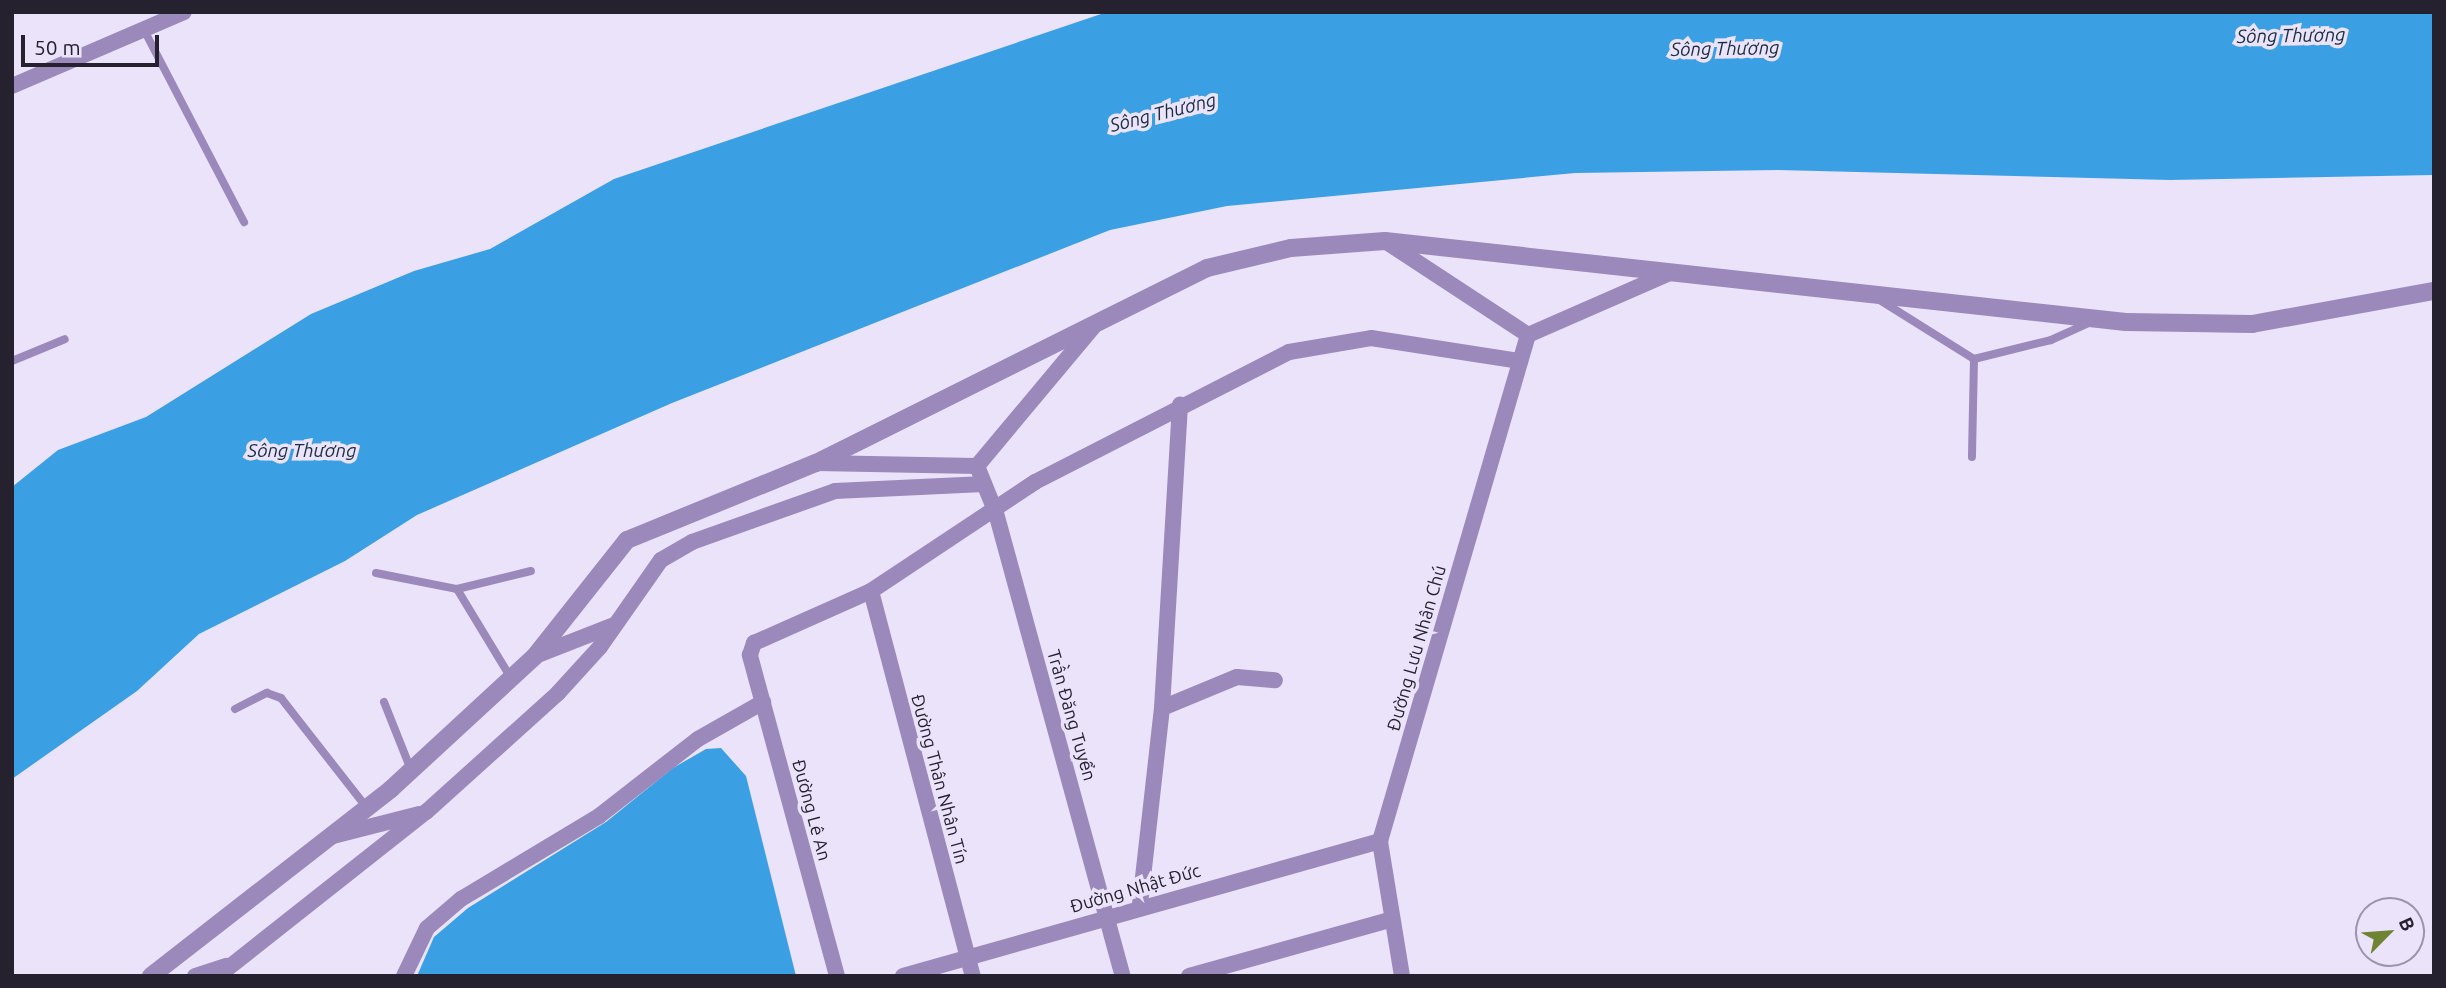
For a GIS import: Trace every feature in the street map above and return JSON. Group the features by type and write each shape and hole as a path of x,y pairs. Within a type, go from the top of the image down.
{"street":[{"path":"12,86 184,12"},
{"path":"1385,241 1528,335 1670,273"},
{"path":"151,976 367,808 411,770 535,656 627,540 816,463 1207,268 1291,248 1385,241 1871,292 2098,319 2252,324 2434,291"},
{"path":"816,463 977,466 1097,322"},
{"name":"Đường Lưu Nhân Chú","path":"1402,976 1389,920 1380,841 1528,335"},
{"path":"871,591 996,513 1035,482 1180,405 1289,352 1343,338 1434,344 1520,361"},
{"path":"1140,904 1162,708 1180,405"},
{"name":"Trần Đăng Tuyển","path":"977,466 996,513 1123,976"},
{"path":"218,976 426,812 558,693 614,625 661,560 692,542 835,491 984,484"},
{"name":"Đường Lê An","path":"836,976 750,655 758,640 871,591"},
{"name":"Đường Thân Nhân Tín","path":"871,591 973,976"},
{"path":"535,656 614,625"},
{"path":"1162,708 1229,679 1275,680"},
{"path":"404,976 427,928 461,899 599,816 698,739 763,702"},
{"path":"330,837 426,812"},
{"name":"Đường Nhật Đức","path":"903,976 1108,916 1140,904 1380,841"},
{"path":"1189,976 1389,920"},
{"path":"195,976 233,964"}],"lane":[{"path":"143,28 244,222"},
{"path":"1871,292 1888,309 1974,359 2051,340 2098,319"},
{"path":"12,361 65,339"},
{"path":"1972,457 1974,359"},
{"path":"376,573 457,589 531,571"},
{"path":"457,589 511,678"},
{"path":"235,709 267,694 281,698 367,808"},
{"path":"384,702 411,770"}],"water":[{"name":"Sông Thương","path":"1107,12 2434,12 2434,175 2170,180 1778,170 1575,173 1227,206 1110,230 672,403 417,515 345,561 199,634 137,691 12,779 12,487 58,450 146,417 311,314 414,271 490,249 614,179"},
{"path":"721,748 746,776 796,976 417,976 434,937 468,908 606,822 673,768 706,749"}]}
